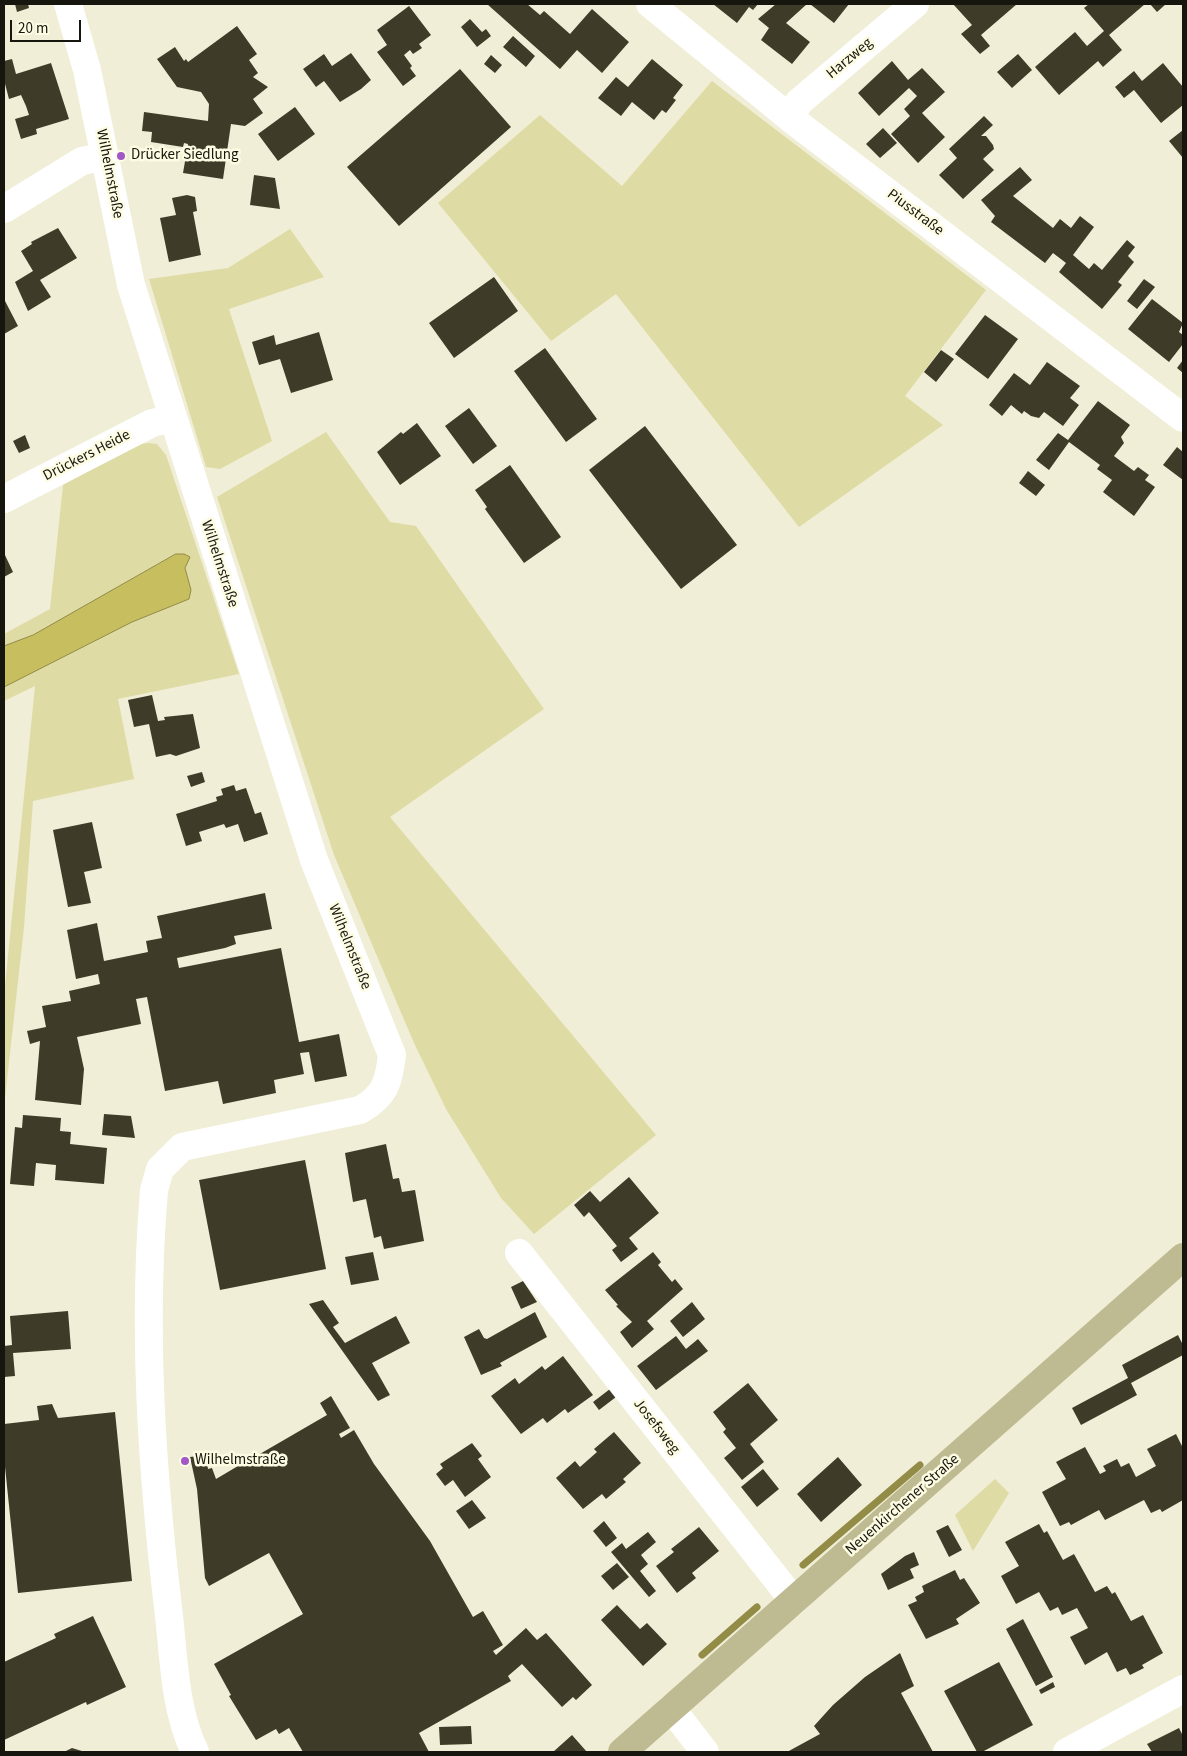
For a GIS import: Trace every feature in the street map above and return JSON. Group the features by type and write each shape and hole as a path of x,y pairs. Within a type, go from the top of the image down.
{"main road":[{"name":"Neuenkirchener Straße","path":"622,1752 1183,1256"}],"street":[{"name":"Wilhelmstraße","path":"68,4 87,70 130,286 317,868 392,1055 389,1080 373,1103 360,1110 182,1147 160,1169 154,1190 147,1339 149,1410 177,1682 188,1738 195,1752"},
{"name":"Piusstraße","path":"650,4 790,118 1183,418"},
{"name":"Harzweg","path":"790,118 799,102 915,4"},
{"path":"4,209 82,161 105,156"},
{"name":"Drückers Heide","path":"4,499 152,424 173,418"},
{"name":"Josefsweg","path":"519,1253 794,1601"},
{"path":"1067,1752 1183,1689"},
{"path":"671,1708 705,1752"}],"shaded area":[{"path":"712,81 986,290 905,396 943,425 799,527 616,294 551,341 438,203 540,115 622,186"},
{"path":"290,229 324,277 229,309 272,441 220,469 206,467 149,279 228,268"},
{"path":"326,432 390,522 416,526 544,709 390,817 656,1135 534,1234 501,1198 446,1109 414,1043 334,855 217,497"},
{"path":"139,444 157,444 166,455 239,674 118,699 134,779 33,801 24,927 4,1107 4,996 35,686 4,701 4,634 50,609 63,485"},
{"path":"176,554 184,554 190,557 185,568 191,590 189,599 132,622 4,687 4,646 33,635"},
{"path":"995,1479 1009,1493 973,1551 955,1515"}],"building":[{"path":"15,4 28,4 29,8 17,12"},
{"path":"487,4 527,4 540,15 544,11 570,34 592,9 629,42 602,73 577,50 560,69"},
{"path":"713,4 758,4 753,10 749,7 737,23"},
{"path":"776,4 807,4 786,23 810,42 792,64 761,40 769,28 758,19"},
{"path":"810,4 849,4 834,23"},
{"path":"953,4 1017,4 981,35 990,46 980,54 961,34 972,25"},
{"path":"1089,4 1145,4 1109,35 1122,50 1103,67 1098,61 1059,95 1035,67 1075,32 1087,46 1104,31 1084,8"},
{"path":"1150,4 1166,4 1157,12"},
{"path":"409,6 431,35 419,44 422,48 413,54 410,50 404,55 416,76 403,86 377,52 387,45 377,30"},
{"path":"470,19 482,32 486,29 491,36 477,47 461,27"},
{"path":"237,26 257,54 249,60 258,73 253,77 268,87 253,99 263,113 245,126 231,124 223,179 183,173 188,144 184,143 183,147 151,142 152,132 142,131 144,112 208,121 209,104 201,92 177,87 157,59 175,47 184,61 186,59 188,62"},
{"path":"513,36 535,56 526,67 503,47"},
{"path":"351,53 371,80 361,89 340,102 324,81 316,87 303,69 324,54 332,66"},
{"path":"1018,54 1032,70 1012,88 997,72"},
{"path":"491,55 502,65 495,73 484,64"},
{"path":"12,59 16,74 51,63 69,119 36,129 37,134 21,139 15,119 29,115 21,95 9,99 4,80 4,61"},
{"path":"652,59 683,85 673,98 676,100 666,113 662,110 654,120 632,102 621,116 598,98 616,77 628,87"},
{"path":"892,61 908,80 922,68 945,92 922,113 945,137 918,163 891,134 910,116 904,109 917,96 909,88 879,116 858,93"},
{"path":"1163,63 1183,87 1183,105 1161,123 1134,90 1124,98 1115,87 1134,71 1142,81"},
{"path":"460,69 511,127 399,226 347,167"},
{"path":"295,107 315,134 278,161 258,134"},
{"path":"984,116 993,125 981,136 986,136 994,149 983,159 994,170 963,199 939,175 957,158 949,149"},
{"path":"883,128 897,143 880,158 866,144"},
{"path":"1183,130 1183,158 1169,141"},
{"path":"1020,167 1032,180 1013,196 1053,228 1060,219 1071,228 1080,216 1094,227 1073,255 1089,269 1094,263 1102,270 1127,240 1135,247 1128,256 1134,262 1118,282 1122,285 1102,309 1059,272 1066,263 1053,253 1045,263 991,222 995,216 981,200"},
{"path":"254,175 275,178 280,209 250,205"},
{"path":"187,195 195,197 197,211 193,212 201,255 169,262 160,218 176,215 172,198"},
{"path":"58,228 77,258 40,280 51,297 28,311 15,282 33,271 21,251 32,244 31,242"},
{"path":"494,277 518,311 454,358 429,323"},
{"path":"1144,279 1155,287 1137,309 1127,301"},
{"path":"4,299 18,326 4,334"},
{"path":"1152,299 1183,323 1179,332 1183,335 1183,344 1169,362 1128,329"},
{"path":"985,315 1018,339 988,379 955,354"},
{"path":"319,332 333,380 291,393 280,359 259,365 252,342 274,335 276,345"},
{"path":"545,348 597,419 566,442 514,371"},
{"path":"941,350 954,359 936,382 924,372"},
{"path":"1183,360 1183,373 1177,368"},
{"path":"1047,362 1080,386 1070,398 1079,405 1063,426 1044,412 1039,418 1031,416 1024,411 1022,414 1011,405 1002,416 989,405 1014,373 1030,385"},
{"path":"1098,401 1130,425 1121,437 1124,443 1114,456 1134,471 1138,467 1149,475 1145,480 1155,487 1134,516 1103,492 1112,480 1097,469 1100,465 1069,442 1049,470 1036,460 1058,433 1068,440"},
{"path":"469,408 497,446 473,464 445,426"},
{"path":"417,423 441,456 400,485 377,452 401,432 403,434"},
{"path":"645,426 737,545 681,589 589,470"},
{"path":"25,435 30,448 19,453 13,441"},
{"path":"1177,447 1183,452 1183,480 1163,465"},
{"path":"510,465 561,537 524,563 485,509 487,507 475,490"},
{"path":"1028,471 1045,485 1036,496 1019,483"},
{"path":"4,553 13,572 4,577"},
{"path":"152,695 158,721 165,720 164,717 193,714 200,748 176,756 170,754 156,757 149,724 134,727 128,700"},
{"path":"202,772 205,782 191,787 187,776"},
{"path":"234,785 236,791 246,788 255,814 261,812 268,834 244,842 238,824 226,828 224,824 199,832 202,841 186,846 176,814 217,801 216,797 223,795 221,789"},
{"path":"92,822 102,868 84,872 91,903 68,907 53,830"},
{"path":"265,893 272,929 234,936 236,944 225,948 177,958 179,968 281,948 299,1042 339,1034 347,1076 315,1082 309,1052 300,1053 304,1074 274,1080 276,1093 223,1104 218,1081 165,1091 147,997 136,999 141,1024 77,1037 84,1069 81,1105 35,1100 40,1041 30,1044 27,1031 46,1027 42,1006 71,1001 69,991 100,984 98,974 76,979 67,930 97,923 104,961 148,952 146,941 162,938 157,916"},
{"path":"104,1114 131,1116 135,1138 102,1135"},
{"path":"23,1115 61,1118 60,1131 71,1132 70,1144 107,1148 104,1184 55,1180 56,1165 36,1163 34,1186 10,1184 15,1127 22,1128"},
{"path":"386,1144 393,1179 399,1178 402,1192 415,1190 424,1241 384,1249 381,1236 374,1238 366,1199 353,1202 345,1153"},
{"path":"305,1160 326,1269 220,1290 199,1180"},
{"path":"629,1177 659,1213 629,1238 638,1249 621,1262 612,1250 617,1246 589,1212 584,1217 574,1205 590,1191 600,1202"},
{"path":"373,1252 379,1280 351,1285 345,1257"},
{"path":"653,1252 661,1262 658,1265 672,1282 675,1279 683,1289 647,1321 654,1329 632,1348 620,1332 632,1322 616,1306 618,1305 605,1290"},
{"path":"523,1281 537,1302 521,1309 511,1287"},
{"path":"323,1300 339,1323 333,1327 345,1343 396,1316 410,1343 372,1363 390,1395 378,1401 309,1304"},
{"path":"692,1302 705,1319 683,1337 670,1321"},
{"path":"68,1311 71,1349 13,1353 15,1376 4,1377 4,1346 12,1345 10,1316"},
{"path":"535,1312 547,1337 500,1363 502,1366 481,1375 464,1337 479,1329 484,1338 487,1339"},
{"path":"1178,1335 1183,1345 1183,1355 1131,1383 1137,1395 1081,1425 1072,1408 1128,1378 1122,1365"},
{"path":"676,1336 686,1349 698,1339 708,1351 656,1390 637,1366"},
{"path":"563,1356 593,1395 568,1413 565,1409 547,1423 543,1418 521,1434 491,1396 515,1378 519,1384 542,1366 545,1370"},
{"path":"748,1383 778,1420 750,1444 764,1462 742,1480 724,1458 736,1448 723,1432 726,1429 713,1412"},
{"path":"610,1389 616,1397 599,1410 593,1402"},
{"path":"331,1396 350,1428 339,1434 341,1438 354,1430 374,1464 430,1541 473,1617 483,1611 503,1645 493,1651 496,1655 526,1628 537,1640 546,1633 592,1685 576,1700 573,1697 562,1707 522,1664 508,1676 511,1681 419,1733 429,1752 303,1752 289,1728 279,1734 276,1729 256,1740 229,1696 231,1695 214,1664 303,1614 269,1553 209,1586 205,1578 197,1489 190,1457 206,1455 208,1469 212,1468 216,1479 238,1466 235,1458 242,1454 246,1462 327,1415 320,1403"},
{"path":"52,1404 58,1418 115,1412 132,1581 18,1593 4,1457 4,1424 39,1420 37,1406"},
{"path":"614,1432 641,1463 623,1479 626,1482 606,1499 602,1494 583,1509 556,1478 575,1461 580,1467 597,1452 594,1449"},
{"path":"1176,1434 1183,1448 1183,1500 1162,1512 1160,1509 1151,1513 1144,1500 1105,1520 1099,1510 1071,1525 1069,1522 1060,1526 1042,1492 1066,1479 1056,1462 1085,1447 1100,1474 1106,1471 1103,1466 1117,1459 1121,1467 1129,1463 1136,1477 1156,1466 1147,1449"},
{"path":"472,1443 482,1456 478,1459 491,1477 465,1497 453,1480 445,1486 436,1474 443,1468 440,1464"},
{"path":"838,1457 862,1485 821,1522 797,1494"},
{"path":"763,1469 779,1489 757,1507 741,1487"},
{"path":"472,1500 486,1518 469,1529 456,1511"},
{"path":"604,1521 617,1538 606,1547 593,1531"},
{"path":"1039,1524 1044,1533 1047,1531 1063,1560 1074,1554 1095,1592 1107,1586 1112,1594 1115,1592 1131,1621 1143,1615 1163,1653 1142,1665 1144,1668 1130,1675 1126,1668 1117,1672 1107,1652 1085,1665 1070,1637 1088,1628 1077,1608 1062,1615 1058,1607 1050,1611 1039,1592 1016,1604 1001,1576 1019,1566 1005,1542"},
{"path":"948,1525 962,1550 949,1557 936,1531"},
{"path":"699,1527 719,1551 692,1573 696,1578 677,1593 656,1566 674,1552 671,1549"},
{"path":"648,1532 656,1542 641,1555 648,1564 640,1571 656,1591 649,1597 611,1552 622,1543 626,1549"},
{"path":"914,1552 919,1565 910,1569 914,1578 888,1590 881,1574 905,1556"},
{"path":"617,1563 629,1577 613,1590 601,1576"},
{"path":"955,1570 960,1580 964,1578 980,1603 956,1619 959,1624 926,1639 908,1605 917,1601 915,1597 924,1592 922,1586"},
{"path":"617,1605 640,1629 647,1623 667,1644 643,1666 601,1620"},
{"path":"93,1616 126,1687 87,1705 86,1702 4,1740 4,1662 56,1638 54,1634"},
{"path":"1023,1619 1053,1677 1036,1686 1006,1629"},
{"path":"900,1653 914,1686 901,1693 933,1752 787,1752 820,1734 814,1726 833,1705 865,1677"},
{"path":"999,1662 1033,1725 982,1752 977,1752 944,1691"},
{"path":"1053,1682 1055,1687 1041,1694 1039,1690"},
{"path":"471,1726 472,1744 440,1745 439,1727"},
{"path":"1179,1728 1183,1736 1183,1752 1152,1752 1147,1744"},
{"path":"572,1735 587,1752 553,1752"},
{"path":"72,1748 85,1752 64,1752"}],"waterway":[{"path":"803,1565 920,1465"},
{"path":"702,1655 757,1607"}],"place":[{"name":"Drücker Siedlung","path":"121,156"},
{"name":"Wilhelmstraße","path":"185,1461"}]}
